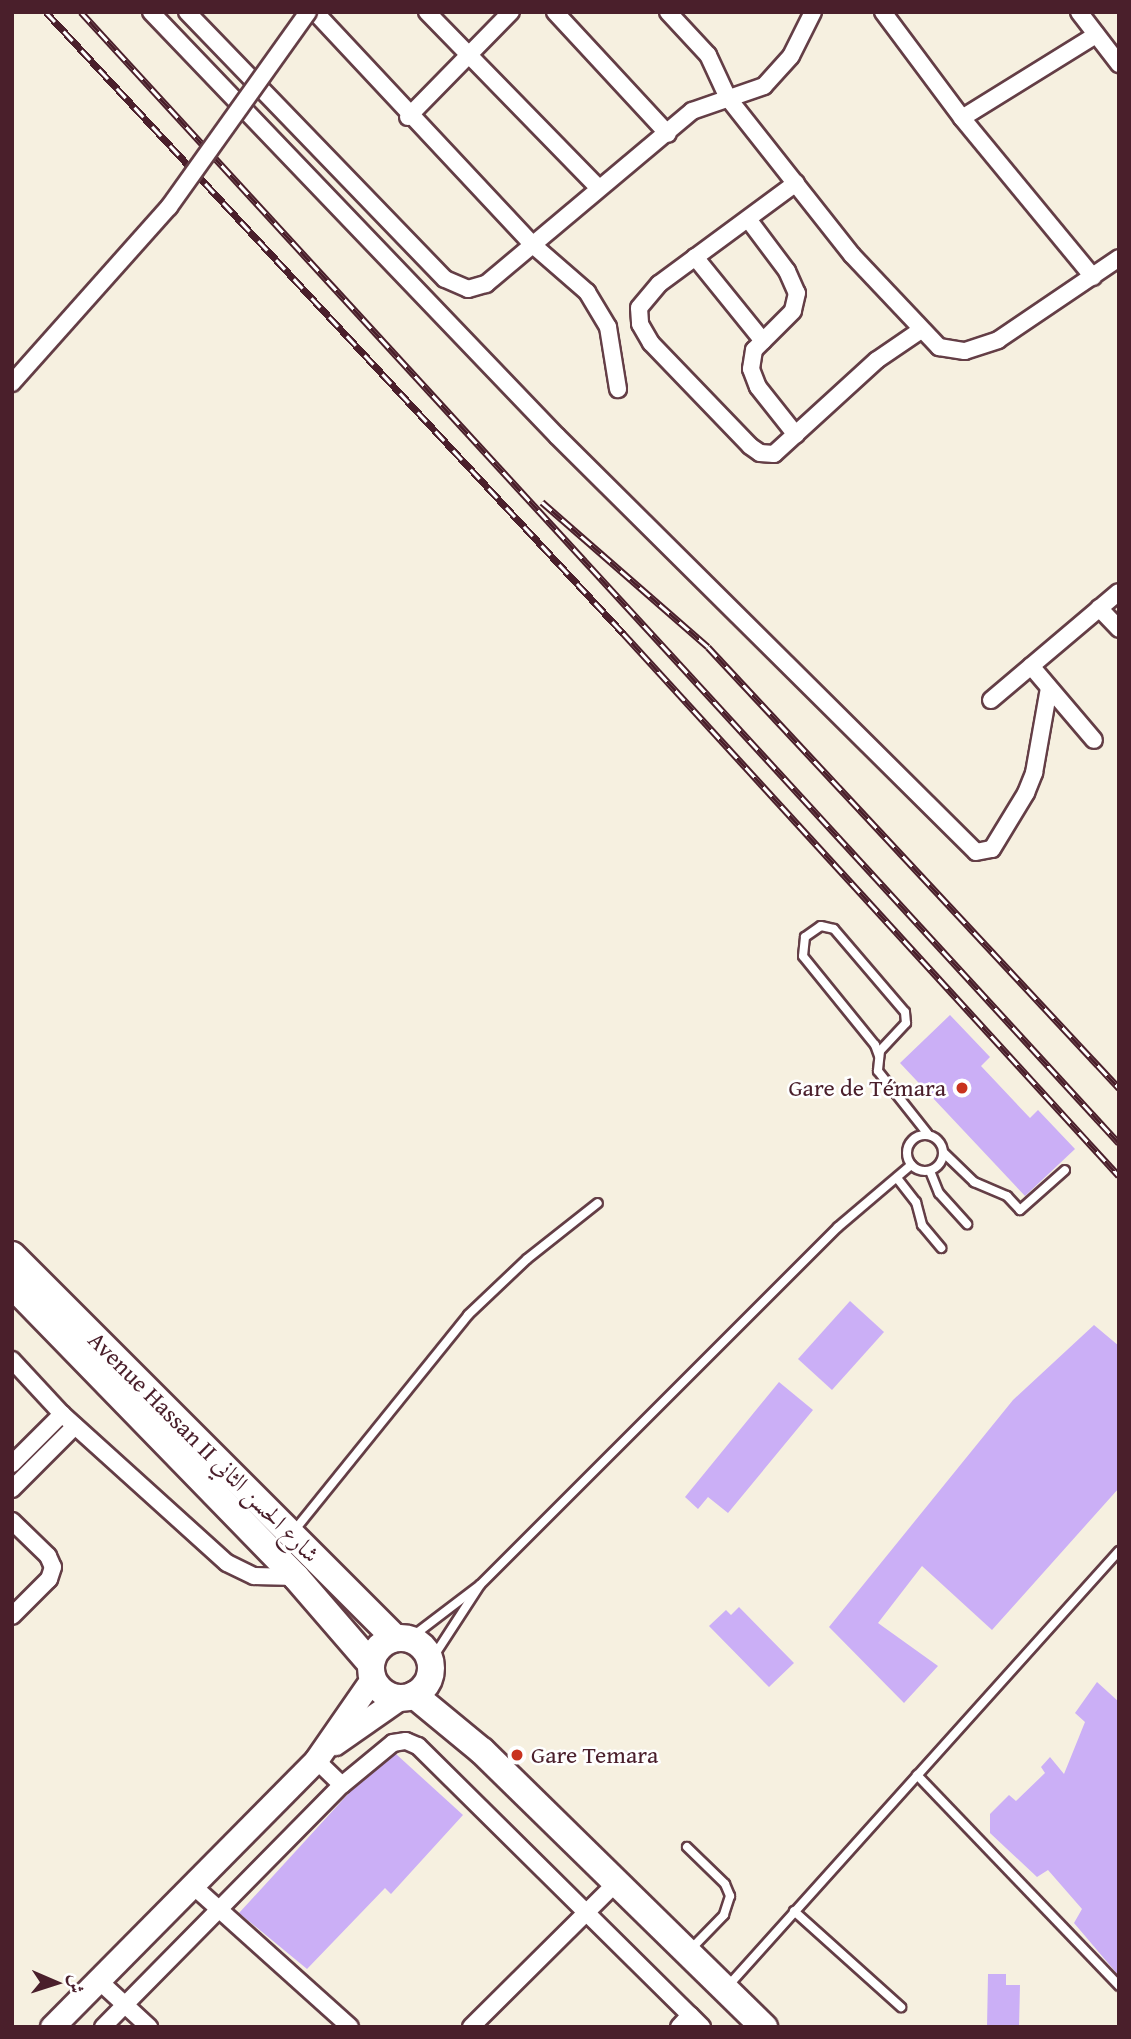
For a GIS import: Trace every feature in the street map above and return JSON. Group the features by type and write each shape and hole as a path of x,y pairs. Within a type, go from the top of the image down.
{"main road":[{"name":"Avenue Hassan II شارع الحسن الثاني","path":"12,1255 291,1535 402,1639 426,1652 418,1684"},
{"name":"Avenue Hassan II شارع الحسن الثاني","path":"12,1285 296,1577 371,1672 383,1693 418,1684"},
{"path":"319,1757 371,1672 379,1647 402,1639"},
{"name":"Avenue Hassan II شارع الحسن الثاني","path":"418,1684 482,1751 764,2027"},
{"path":"52,2027 319,1757 418,1684"}],"street":[{"path":"151,12 556,436 976,852 992,849 1026,793 1034,773 1049,688"},
{"path":"187,12 453,285 468,289 486,284 599,188 668,134 692,111 728,98 751,94 779,72 813,12"},
{"path":"12,383 169,207 308,12"},
{"path":"315,12 408,117 533,245 587,292 608,327 618,389"},
{"path":"427,12 599,188"},
{"path":"408,117 511,12"},
{"path":"555,12 668,134"},
{"path":"668,12 708,54 728,98 796,183 920,330 939,347 965,351 998,340 1119,258"},
{"path":"883,12 962,118 1093,277"},
{"path":"1079,12 1118,61"},
{"path":"962,118 1096,35"},
{"path":"796,183 659,284 639,308 640,324 679,374 760,453 774,454 877,360 920,330"},
{"path":"748,219 787,271 797,293 793,311 754,350 751,369 758,387 796,435"},
{"path":"695,257 763,341"},
{"path":"991,700 1119,592"},
{"path":"1099,608 1119,629"},
{"path":"1031,666 1094,740"},
{"path":"12,1360 62,1414 227,1563 254,1576 296,1577"},
{"path":"12,1464 62,1414"},
{"path":"12,1489 75,1426"},
{"path":"12,1521 48,1556 53,1567 49,1579 12,1616"},
{"path":"103,2027 342,1785 393,1743 412,1742 587,1913 685,2021 702,2027"},
{"path":"319,1757 342,1785"},
{"path":"471,2027 617,1882"},
{"path":"192,1885 350,2027"},
{"path":"97,1979 149,2027"}],"lane":[{"path":"878,1056 906,1023 905,1012 834,929 821,926 805,937 803,956 875,1045 881,1076 928,1135 936,1138 944,1153 974,1182 1007,1196 1020,1210 1065,1170"},
{"path":"911,1166 907,1148 911,1140 928,1135"},
{"path":"930,1171 942,1162 944,1153"},
{"path":"911,1166 930,1171"},
{"path":"402,1639 480,1585 838,1227 911,1166"},
{"path":"930,1171 939,1193 967,1224"},
{"path":"897,1178 916,1202 922,1225 942,1248"},
{"path":"291,1535 468,1315 527,1259 598,1203"},
{"path":"725,1989 1119,1551"},
{"path":"418,1684 480,1585"},
{"path":"917,1775 1119,1986"},
{"path":"687,1847 725,1884 730,1896 724,1915 688,1952"},
{"path":"794,1911 901,2007"}],"building":[{"name":"Gare de Témara","path":"950,1015 990,1057 981,1066 1030,1118 1038,1110 1075,1149 1025,1196 900,1063"},
{"path":"850,1301 884,1332 832,1390 798,1359"},
{"path":"1094,1325 1119,1346 1119,1488 992,1630 922,1566 878,1623 938,1666 904,1703 829,1627 1013,1400"},
{"path":"779,1382 813,1410 728,1513 708,1497 698,1509 685,1497"},
{"path":"739,1607 794,1663 769,1687 709,1626 726,1610 731,1615"},
{"path":"1097,1682 1119,1702 1119,1976 1074,1923 1082,1909 1048,1870 1037,1877 990,1833 990,1814 1009,1795 1016,1801 1045,1773 1041,1767 1050,1757 1064,1774 1085,1722 1075,1713"},
{"path":"396,1754 463,1815 391,1894 385,1888 307,1969 239,1913 349,1793"},
{"path":"988,1974 1006,1974 1006,1985 1020,1985 1019,2027 987,2027"}],"railway":[{"path":"46,12 623,633 1119,1176"},
{"path":"81,12 1119,1143"},
{"path":"542,502 708,647 1119,1088"}],"place":[{"name":"Gare de Témara","path":"962,1088"},
{"name":"Gare Temara","path":"517,1755"}]}
